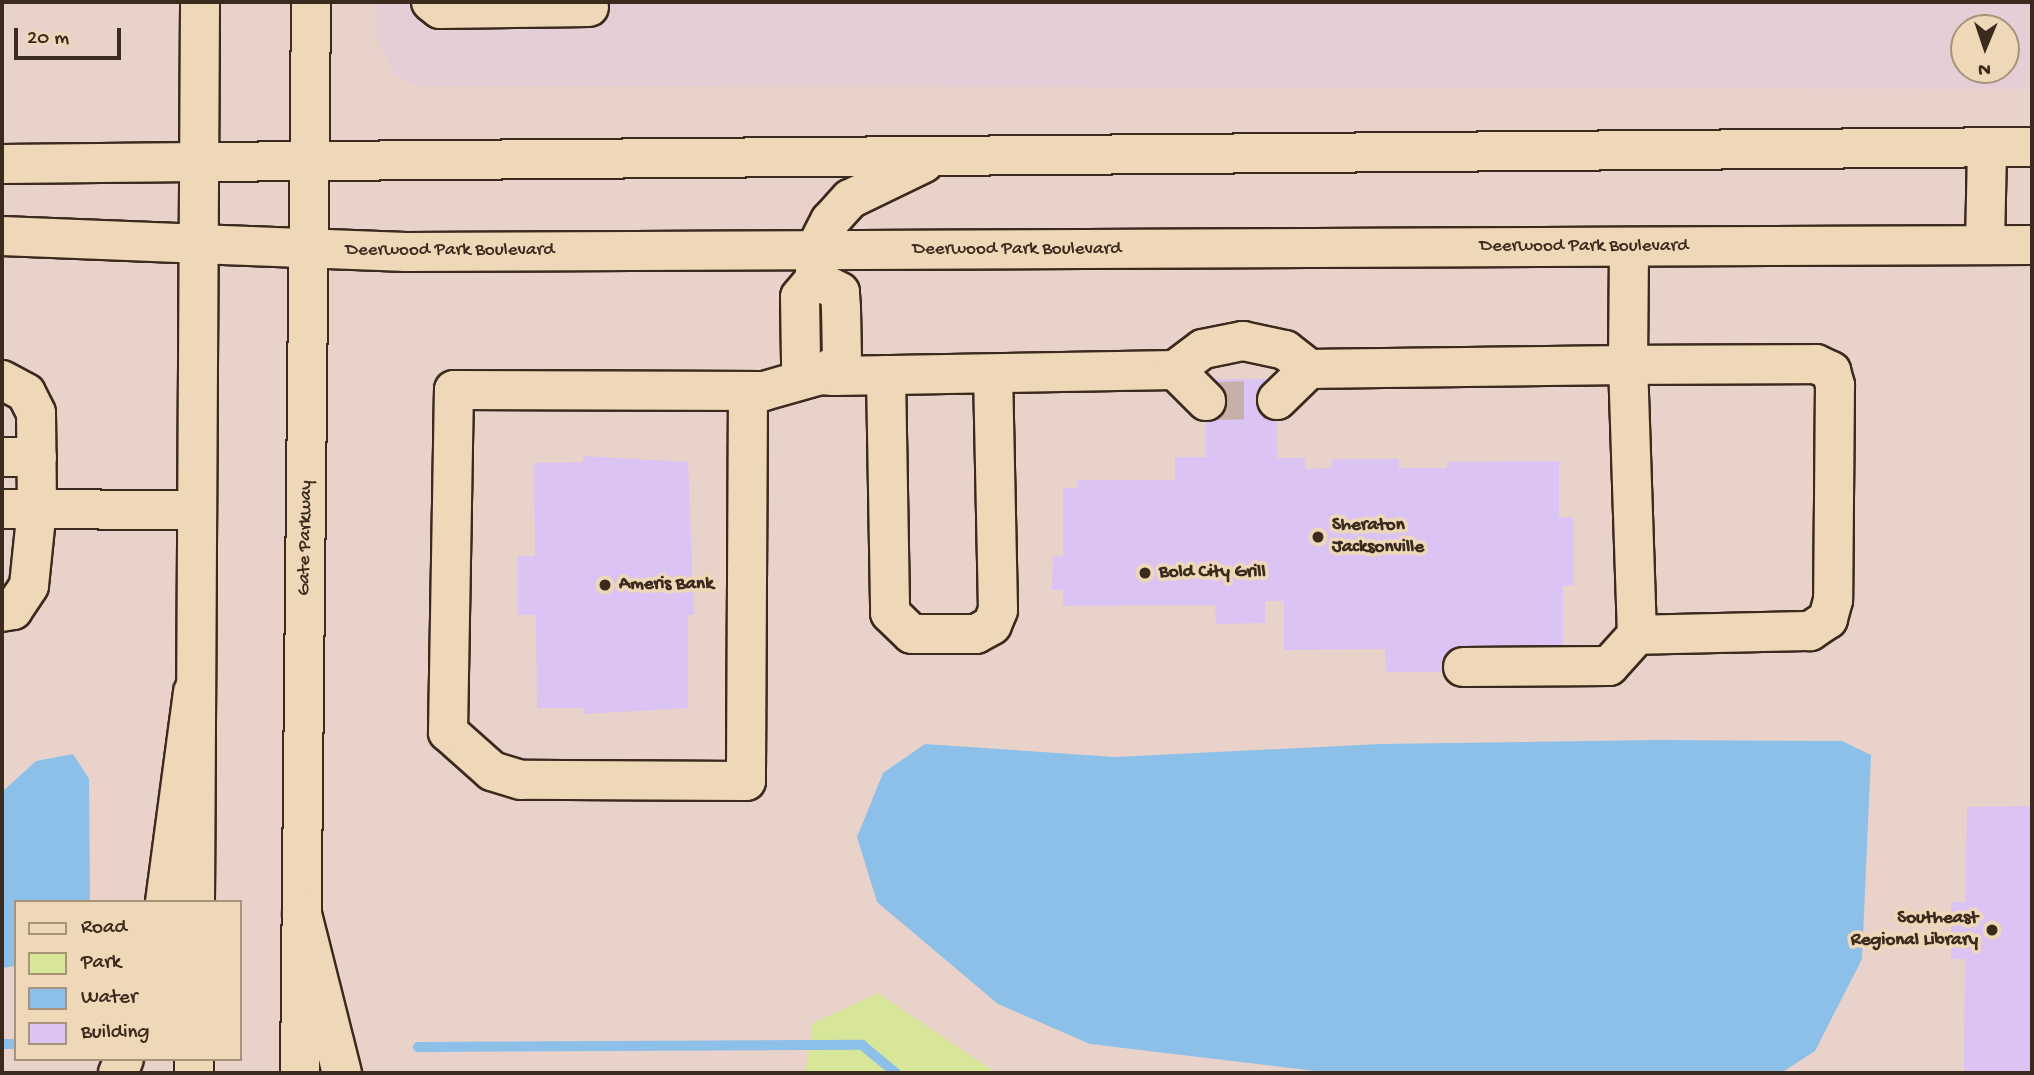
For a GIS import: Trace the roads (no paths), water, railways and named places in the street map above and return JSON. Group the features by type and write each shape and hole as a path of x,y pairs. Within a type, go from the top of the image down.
{"main road":[{"path":"195,900 194,510 200,2"},
{"name":"Gate Parkway","path":"300,1073 311,2"},
{"path":"431,2 440,9 589,7"},
{"path":"2,164 2032,147"},
{"path":"1985,245 1986,148"},
{"path":"820,375 801,364 800,297 815,265 830,221 850,199 935,158"},
{"name":"Deerwood Park Boulevard","path":"2,236 310,250 815,265 1629,247 2032,245"},
{"path":"1464,667 1609,666 1637,635 1628,365 1629,247"},
{"path":"748,391 746,781 521,780 492,771 448,732 454,390 748,391 820,375 1174,370 1203,349 1243,341 1285,350 1309,369 1816,364 1831,371 1835,385 1833,600 1828,619 1810,631 1637,635"},
{"path":"1276,400 1309,369"},
{"path":"1174,370 1206,401"},
{"path":"886,375 890,613 912,634 976,634 992,625 998,610 993,374"},
{"path":"2,380 26,393 36,413 20,457 17,559 29,586 13,610 2,612"},
{"path":"20,508 194,510"},
{"path":"165,900 193,692"},
{"path":"302,914 342,1073"}],"water":[{"path":"1655,740 1842,741 1871,755 1862,959 1815,1051 1781,1073 1332,1073 1090,1044 998,1004 877,902 857,837 883,773 925,744 1115,757 1381,744"},
{"path":"73,754 89,779 90,900 14,900 14,966 2,968 2,792 36,761"}],"waterway":[{"path":"2,1044 14,1044"},
{"path":"418,1047 862,1045 896,1073"}],"tunnel":[{"path":"1206,401 1277,400"}],"place":[{"name":"Sheraton Jacksonville","path":"1318,537"},
{"name":"Bold City Grill","path":"1145,573"},
{"name":"Ameris Bank","path":"605,585"},
{"name":"Southeast Regional Library","path":"1992,930"}]}
